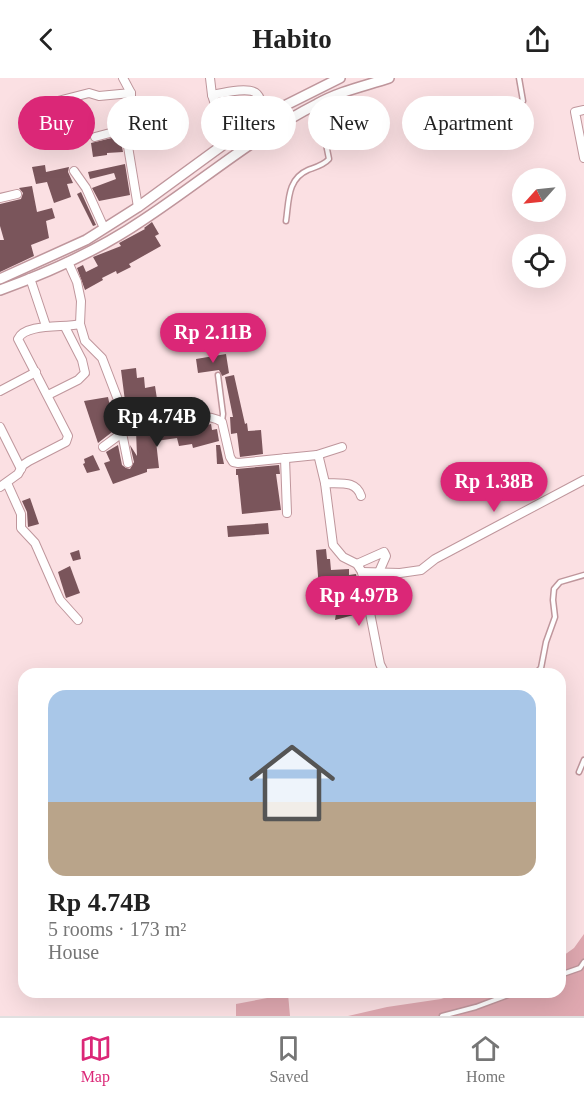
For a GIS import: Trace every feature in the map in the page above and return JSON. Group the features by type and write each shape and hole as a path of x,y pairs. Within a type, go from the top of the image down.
{"street":[{"path":"123,78 130,96"},
{"path":"210,78 212,95 238,91 255,92 258,96"},
{"path":"296,101 340,78"},
{"path":"334,96 389,78"},
{"path":"77,96 89,93 99,96 130,93"},
{"path":"0,290 91,252 142,221 230,158 308,108"},
{"path":"584,110 575,112 584,158"},
{"path":"95,138 107,136"},
{"path":"129,150 138,207"},
{"path":"0,279 86,240 138,207 216,150"},
{"path":"74,171 86,188 104,228"},
{"path":"0,198 17,194"},
{"path":"68,262 81,301 81,324 86,341 102,358 128,426"},
{"path":"30,278 46,326"},
{"path":"78,620 60,600 35,543 21,528 21,514 3,485 18,474 29,461 68,440 67,430 18,339 19,335 46,326 65,327 81,324"},
{"path":"48,395 78,380 85,372 85,366 65,327"},
{"path":"0,391 36,372"},
{"path":"103,447 128,426 191,416 218,419 222,422 232,462 238,464 317,454 342,447"},
{"path":"0,427 21,469"},
{"path":"122,433 128,463"},
{"path":"317,454 325,483 333,545 343,556 357,564 362,572 382,668"},
{"path":"285,458 287,513"},
{"path":"362,572 400,573 421,570 435,559 584,480"},
{"path":"325,483 355,485 361,496"},
{"path":"357,564 382,551 386,556 379,572"}],"lane":[{"path":"519,78 522,96"},
{"path":"286,221 294,179 299,174 324,164 329,159 327,150"},
{"path":"218,375 224,414 222,422"},
{"path":"541,668 546,642 555,617 554,589 560,582 584,575"},
{"path":"579,772 584,760"},
{"path":"566,973 579,968 584,962"},
{"path":"442,1016 500,998"}],"shaded area":[{"path":"584,934 584,1016 348,1016 444,998 566,998 566,954 574,948"},
{"path":"267,998 288,998 290,1016 236,1016 236,1004"}],"building":[{"path":"107,139 107,150 123,150 123,152 93,157 92,150 95,150 95,142"},
{"path":"125,164 130,195 99,201 92,188 116,179 114,173 90,179 88,172"},
{"path":"45,165 46,172 69,167 68,172 73,183 67,184 71,197 54,203 47,182 36,184 32,167"},
{"path":"32,186 37,212 52,208 55,218 46,221 49,238 31,245 34,256 0,272 0,240 4,240 0,226 0,204 21,199 23,193 19,188"},
{"path":"81,192 96,225 93,226 77,194"},
{"path":"152,222 159,234 155,236 161,246 129,264 131,267 102,278 103,280 85,290 77,268 83,265 86,272 98,266 93,257 121,246 119,243 145,229"},
{"path":"226,354 229,373 222,376 219,370 198,373 196,359"},
{"path":"136,368 137,378 144,377 145,388 155,386 156,415 139,418 136,399 125,401 121,370"},
{"path":"234,375 245,424 247,423 248,431 261,430 263,454 240,457 237,433 231,434 230,417 233,417 225,377"},
{"path":"108,397 114,425 120,422 121,425 98,443 84,401"},
{"path":"200,422 200,427 211,424 212,430 217,429 219,441 193,448 192,444 179,446 177,438 156,441 159,468 147,469 147,472 113,484 104,463 110,461 106,452 118,445 122,465 130,469 134,462 130,445 137,456 136,431"},
{"path":"216,445 220,445 224,464 217,464"},
{"path":"93,455 100,470 87,473 83,464 84,459"},
{"path":"279,465 280,474 276,474 281,510 242,514 236,469"},
{"path":"30,498 39,524 28,527 27,512 22,501"},
{"path":"268,523 269,534 228,537 227,526"},
{"path":"326,549 331,570 349,569 349,575 356,574 359,587 351,587 352,604 359,603 361,613 335,620 338,601 328,602 327,589 319,589 316,550"},
{"path":"79,550 81,559 73,561 70,553"},
{"path":"70,566 80,593 66,598 58,572"}]}
